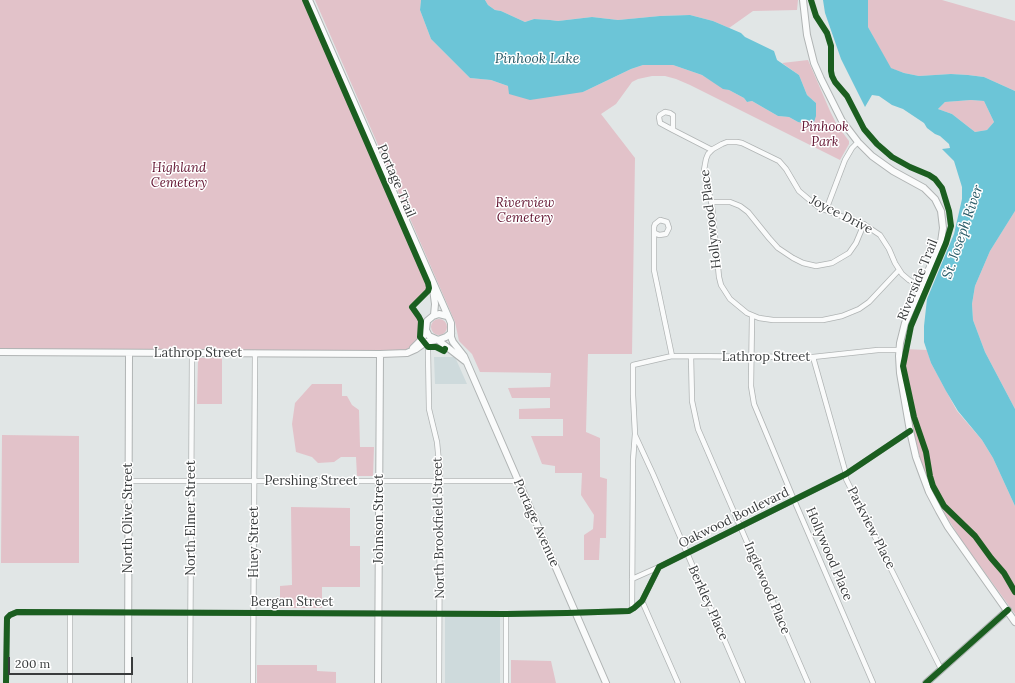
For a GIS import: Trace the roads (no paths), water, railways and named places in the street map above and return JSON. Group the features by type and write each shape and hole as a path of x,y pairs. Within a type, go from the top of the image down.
{"street":[{"path":"309,0 447,316 451,326 451,333 446,337 437,340 429,336 426,330 428,321 434,315 435,304 432,282"},
{"path":"803,0 806,29 814,63 835,108 845,125 858,142 872,156 924,188 935,199 938,205 943,221 943,235 905,323 899,350 900,374 910,431 916,457 929,492 939,511 948,527 1015,622"},
{"path":"673,130 712,150"},
{"name":"Joyce Drive","path":"712,150 731,141 742,143 776,159 786,169 794,184 805,197 820,208 864,224 872,230 885,242 899,270 910,280 921,286"},
{"path":"826,210 845,160 852,148 858,142"},
{"name":"Hollywood Place","path":"712,150 706,159 704,170 712,202 717,269 720,281 726,292 735,304 752,316 751,386 754,404 873,683"},
{"path":"712,202 730,202 740,206 748,212 768,238 778,248 794,258 809,264 825,265 844,257 853,248 864,224"},
{"path":"655,233 654,274 672,356"},
{"path":"752,316 773,320 823,320 842,316 859,309 870,302 899,270"},
{"path":"434,315 447,316"},
{"name":"Lathrop Street","path":"396,353 413,347 422,339 426,330"},
{"name":"Portage Avenue","path":"451,333 453,342 462,352 467,363 606,683"},
{"name":"Lathrop Street","path":"0,352 380,354 407,353 426,342 437,340"},
{"name":"Portage Avenue","path":"437,340 467,363"},
{"name":"Lathrop Street","path":"634,434 632,395 633,365 672,356 813,357 878,350 899,350"},
{"name":"North Brookfield Street","path":"428,351 429,403 438,452 440,481 439,683"},
{"name":"North Olive Street","path":"128,683 129,353"},
{"name":"North Elmer Street","path":"190,683 192,353"},
{"name":"Huey Street","path":"253,683 255,353"},
{"name":"Johnson Street","path":"378,683 380,354"},
{"name":"Inglewood Place","path":"691,356 692,401 697,425 808,683"},
{"name":"Parkview Place","path":"813,357 846,474 846,479 941,670"},
{"name":"Oakwood Boulevard","path":"659,567 846,474 910,431"},
{"path":"632,609 634,434"},
{"name":"Berkley Place","path":"634,434 653,474 743,683"},
{"name":"Pershing Street","path":"129,481 518,481"},
{"path":"632,579 659,567"},
{"path":"575,612 625,611 632,609 642,601 659,567"},
{"path":"642,601 678,683"},
{"path":"926,683 1008,610"},
{"name":"Bergan Street","path":"6,683 7,618 16,612 506,614 575,612"},
{"path":"70,612 70,683"},
{"path":"506,614 506,683"}],"water":[{"name":"Pinhook Lake","path":"421,0 485,0 488,5 495,10 501,11 525,22 534,19 558,21 592,17 618,20 690,15 713,21 741,33 745,37 774,51 777,60 799,75 807,95 816,103 816,116 814,122 809,124 798,122 789,117 778,116 752,101 747,102 744,98 729,90 723,89 702,75 673,65 643,65 631,69 583,92 530,100 509,94 508,86 491,80 470,78 431,39 420,10"},
{"name":"St. Joseph River","path":"823,0 868,0 868,27 891,68 904,73 919,76 951,74 984,77 1015,91 1015,211 990,251 975,286 972,304 973,320 985,352 1015,409 1015,506 993,458 982,440 958,411 946,391 931,363 924,342 927,299 954,234 962,199 962,187 954,161 942,149 950,148 949,144 927,128 924,123 903,109 892,105 879,96 872,95 865,107 841,59 825,13","holes":["971,100 984,101 994,122 987,130 975,132 952,114 938,109 945,102"]}],"park label":[{"name":"Pinhook Park","path":"825,134"},
{"name":"Highland Cemetery","path":"179,176"},
{"name":"Riverview Cemetery","path":"525,210"}]}
